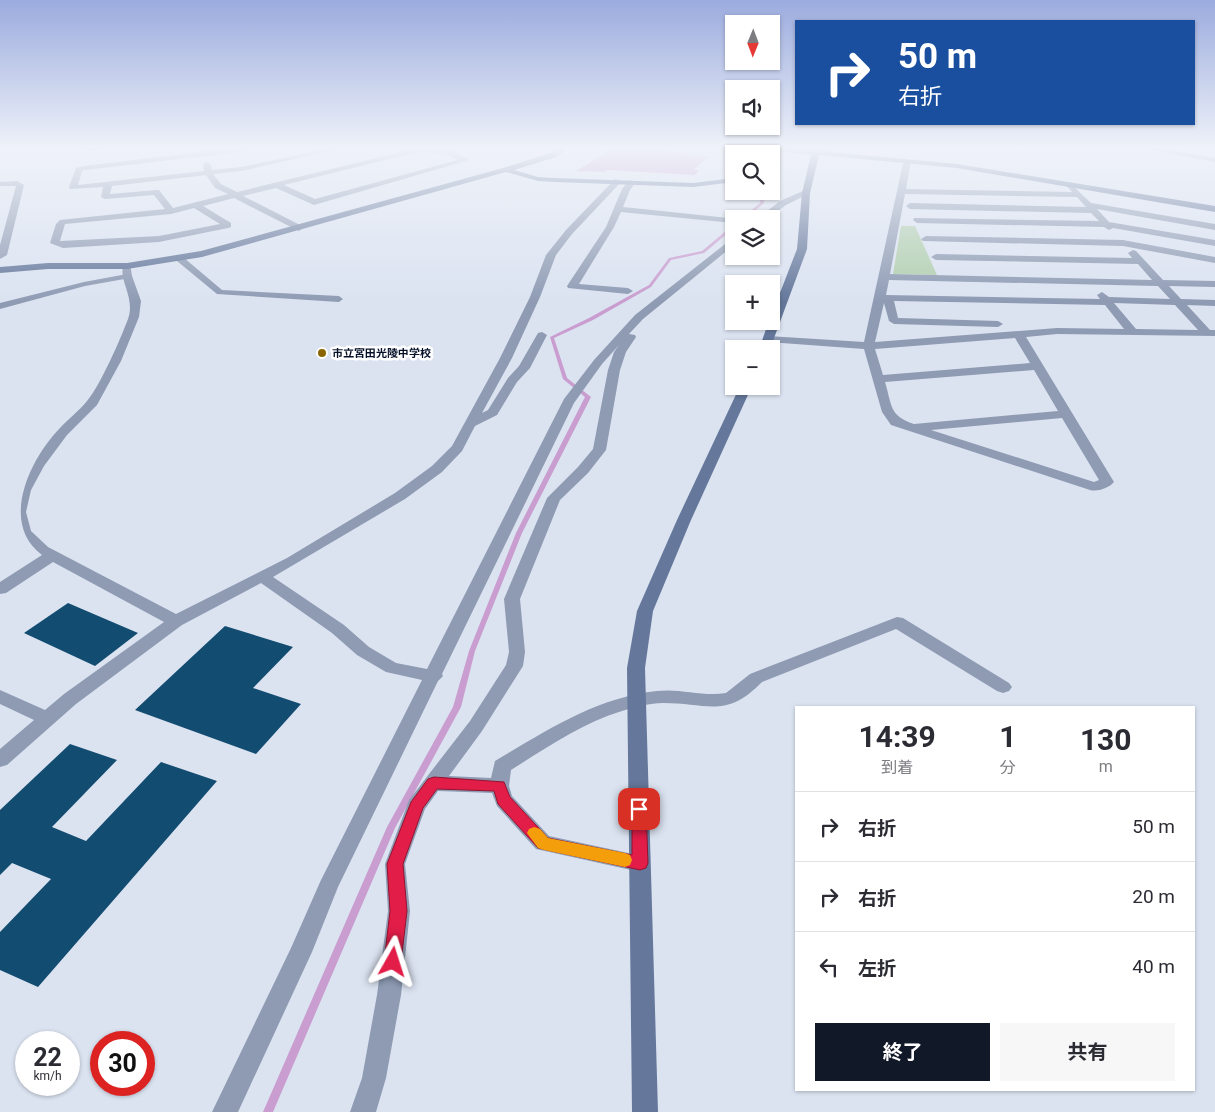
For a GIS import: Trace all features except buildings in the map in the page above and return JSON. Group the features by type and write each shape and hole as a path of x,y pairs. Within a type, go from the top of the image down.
{"street":[{"path":"0,256 2,255 16,199"},
{"path":"161,199 171,211"},
{"path":"197,206 228,225 159,239 64,245 55,243 60,224 63,222 171,211 225,199"},
{"path":"243,199 298,228"},
{"path":"307,199 314,202 325,199"},
{"path":"0,270 48,266 127,271 202,254 402,199"},
{"path":"0,760 70,699 176,621 292,562 400,496 437,469 457,448 506,358 528,313 551,255 569,232 601,199"},
{"path":"622,199 610,227 572,286 628,291"},
{"path":"773,210 792,199"},
{"path":"768,340 802,249 806,199"},
{"path":"900,199 885,277 884,298 868,346 888,412 895,422 1095,487 1107,482 1019,334"},
{"path":"906,199 941,268"},
{"path":"1083,199 1198,323 1211,333"},
{"path":"1156,199 1215,209"},
{"path":"779,210 783,203"},
{"path":"910,206 1091,207 1215,227"},
{"path":"617,209 725,219"},
{"path":"917,220 1106,224 1215,243"},
{"path":"926,239 1123,243 1215,260"},
{"path":"225,1112 301,952 328,886 434,676 568,402 598,362 639,317 725,247"},
{"path":"363,1112 374,1078 389,995 398,911 395,864 416,806 476,726 514,666 517,652 512,599 554,498 584,470 599,450 611,386 620,352 627,341 655,313 725,260"},
{"path":"885,277 941,268 1140,261"},
{"path":"941,268 1091,282 1215,284"},
{"path":"127,271 136,301 134,317 115,361 93,402 58,439 38,465 24,490 19,512 24,532 43,550 176,621"},
{"path":"1091,282 1132,330"},
{"path":"884,298 1215,303"},
{"path":"884,298 894,321 998,324"},
{"path":"1124,322 1215,323"},
{"path":"780,344 868,346 1057,331 1132,330 1211,333"},
{"path":"470,424 493,412 512,380 524,368 542,335"},
{"path":"878,379 1038,366"},
{"path":"645,1112 636,668 645,611 684,520 742,395"},
{"path":"912,427 1066,414"},
{"path":"0,590 53,555"},
{"path":"262,577 338,629 363,651 378,660 392,668 434,676"},
{"path":"640,863 544,843 504,800 499,786 502,766 579,720 604,708 658,697 728,699 745,690 756,678 898,622 1003,686"},
{"path":"0,696 47,719"},
{"path":"434,783 499,786"}],"lane":[{"path":"180,259 220,292 339,299"},
{"path":"0,306 127,271"}],"green space":[{"path":"901,226 915,226 937,275 893,274"}],"waterway":[{"path":"754,210 762,203 762,200"},
{"path":"268,1112 391,827 457,707 472,651 519,533 588,397 565,379 552,337 591,319 650,286 670,259 703,252 725,234"}],"slow traffic":[{"path":"534,833 544,843 625,860"}],"place":[{"name":"市立宮田光陵中学校","path":"322,353"}],"route":[{"path":"393,962 398,911 395,864 416,806 434,783 499,786 504,800 544,843 640,863 639,809"}]}
